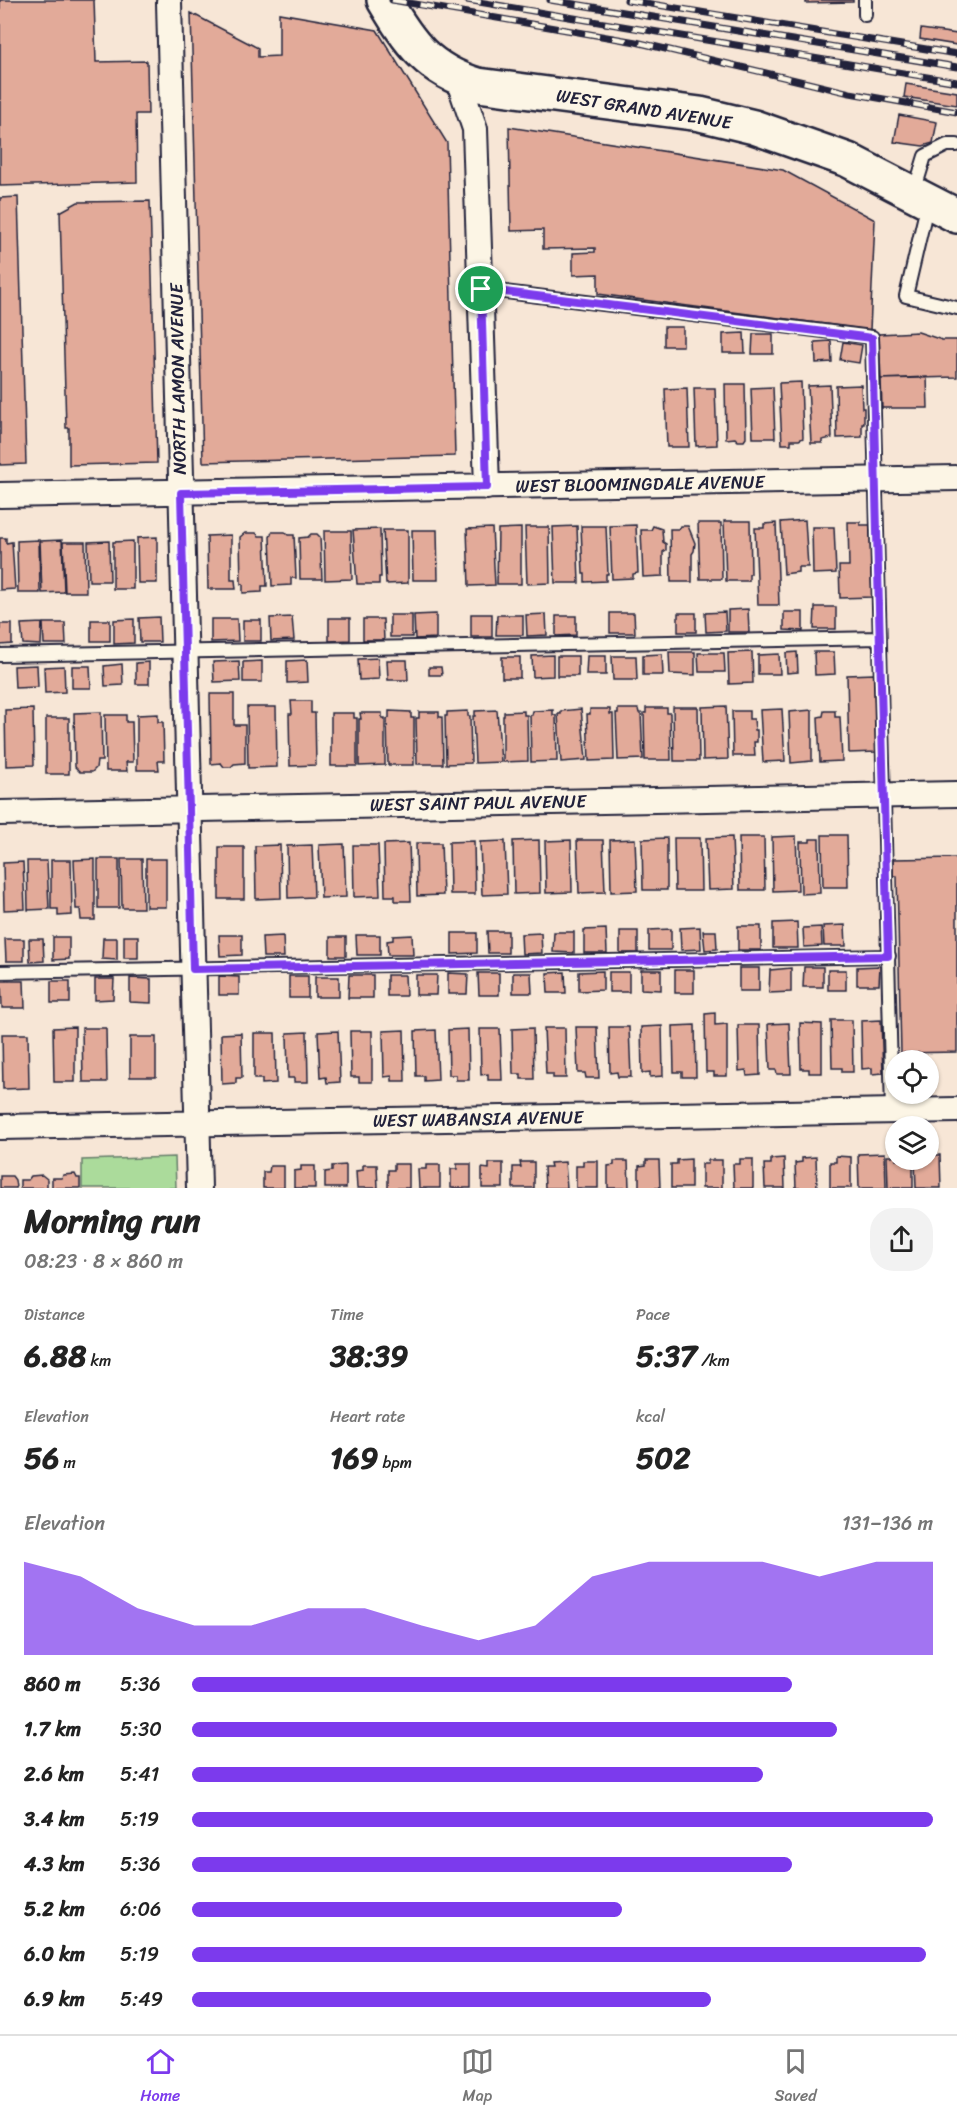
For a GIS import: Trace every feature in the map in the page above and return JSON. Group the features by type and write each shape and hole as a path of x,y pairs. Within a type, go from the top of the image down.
{"main road":[{"name":"WEST GRAND AVENUE","path":"384,0 398,24 423,57 458,79 478,86 700,114 754,127 848,160 941,204"},
{"path":"408,0 458,79"}],"street":[{"name":"NORTH LAMON AVENUE","path":"169,2 199,1188"},
{"path":"458,79 475,129 487,487"},
{"name":"WEST BLOOMINGDALE AVENUE","path":"0,495 957,478"},
{"name":"WEST SAINT PAUL AVENUE","path":"0,813 957,794"},
{"name":"WEST WABANSIA AVENUE","path":"0,1127 957,1110"}],"lane":[{"path":"865,0 865,15"},
{"path":"957,145 947,145 925,156 941,204 906,296 957,308"},
{"path":"481,289 872,338 892,1111"},
{"path":"0,654 880,638"},
{"path":"0,972 888,956"}],"green space":[{"path":"175,1157 176,1188 82,1188 82,1160"}],"building":[{"path":"0,0 94,0 96,62 147,61 148,114 136,114 137,182 0,186"},
{"path":"806,0 853,0 853,2 806,3"},
{"path":"191,13 258,48 258,57 279,56 279,13 377,30 447,143 455,456 203,462"},
{"path":"921,29 957,34 957,45 920,39"},
{"path":"906,84 957,92 957,105 904,97"},
{"path":"899,115 937,122 933,143 923,146 894,142"},
{"path":"509,127 783,170 875,220 870,330 598,294 598,274 573,275 573,253 595,252 595,248 543,249 543,230 511,231"},
{"path":"18,197 26,464 0,465 0,198"},
{"path":"150,201 157,463 69,465 60,212 78,202"},
{"path":"664,327 683,327 683,346 664,346"},
{"path":"918,332 942,340 957,340 957,377 881,379 879,334"},
{"path":"744,333 745,353 723,353 723,334"},
{"path":"753,334 773,334 773,354 752,354"},
{"path":"831,341 832,362 816,363 815,342"},
{"path":"843,342 862,345 859,363 840,360"},
{"path":"927,377 928,408 882,408 881,379"},
{"path":"801,382 803,438 791,440 791,444 782,444 779,383"},
{"path":"725,384 745,384 746,438 744,441 738,441 735,438 726,439"},
{"path":"830,385 832,438 822,440 822,443 811,443 808,386"},
{"path":"861,385 862,408 864,408 862,437 837,438 836,386"},
{"path":"773,387 775,438 753,438 751,388"},
{"path":"687,388 689,447 667,447 665,389"},
{"path":"694,388 715,388 717,445 696,446"},
{"path":"805,520 808,567 798,567 798,572 784,574 781,522"},
{"path":"724,521 750,521 751,574 749,574 749,581 726,581"},
{"path":"848,522 870,525 872,597 840,598 839,566 849,566"},
{"path":"698,523 721,523 722,579 700,579"},
{"path":"776,523 779,605 758,605 755,528 764,528 764,524"},
{"path":"636,525 638,573 633,574 633,578 612,579 610,526"},
{"path":"577,526 579,583 555,583 553,527"},
{"path":"581,526 606,526 608,574 606,574 606,581 585,582"},
{"path":"653,526 662,529 663,542 666,544 666,550 663,552 663,576 643,577 641,530 651,530"},
{"path":"681,526 688,526 695,543 692,554 692,582 671,582 670,529 679,529"},
{"path":"525,527 549,527 550,583 527,584"},
{"path":"812,527 834,527 836,573 813,574"},
{"path":"492,528 495,585 469,586 467,529"},
{"path":"521,528 521,584 497,584 498,529"},
{"path":"380,529 381,577 379,577 379,584 357,584 353,530"},
{"path":"383,530 408,530 408,583 386,584"},
{"path":"412,530 437,530 438,580 413,580"},
{"path":"324,531 351,531 352,579 325,580"},
{"path":"272,532 294,535 296,578 291,578 291,585 272,586 270,537"},
{"path":"245,533 265,536 267,586 262,586 262,592 243,593 240,537"},
{"path":"311,534 317,534 320,537 322,579 300,579 299,538 308,537"},
{"path":"231,535 231,580 235,580 236,589 208,589 207,536"},
{"path":"157,537 157,583 138,583 137,538"},
{"path":"0,538 6,538 6,543 12,542 15,589 0,590"},
{"path":"39,540 40,593 18,593 17,541"},
{"path":"62,540 64,592 42,593 40,541"},
{"path":"109,541 110,581 89,581 88,542"},
{"path":"133,541 133,589 113,589 113,542"},
{"path":"63,542 85,542 86,592 65,592"},
{"path":"815,607 836,607 836,629 814,629"},
{"path":"748,609 749,632 728,632 728,610"},
{"path":"725,612 726,631 706,632 705,613"},
{"path":"784,612 803,612 803,631 784,630"},
{"path":"610,613 634,613 635,633 610,633"},
{"path":"678,613 696,613 696,632 678,632"},
{"path":"436,614 436,638 415,639 414,615"},
{"path":"471,614 492,614 492,637 471,637"},
{"path":"546,614 547,635 527,636 526,615"},
{"path":"390,615 412,615 412,637 390,637"},
{"path":"497,615 523,615 523,635 496,635"},
{"path":"556,616 576,616 576,635 556,636"},
{"path":"159,617 160,642 140,642 139,618"},
{"path":"292,617 294,640 271,641 270,618"},
{"path":"329,618 350,618 350,640 329,641"},
{"path":"134,619 134,643 114,644 114,620"},
{"path":"211,619 237,619 238,641 211,642"},
{"path":"363,619 383,619 384,640 363,640"},
{"path":"91,620 110,620 110,641 91,641"},
{"path":"243,620 261,620 261,641 243,641"},
{"path":"42,623 41,645 23,644 21,624"},
{"path":"43,623 65,623 66,644 44,644"},
{"path":"0,624 12,624 12,644 0,645"},
{"path":"669,652 695,652 695,675 670,674"},
{"path":"752,652 753,683 729,684 728,653"},
{"path":"797,652 798,672 787,673 786,653"},
{"path":"814,652 834,652 835,674 815,675"},
{"path":"698,653 724,653 725,672 699,672"},
{"path":"662,654 663,675 643,675 643,655"},
{"path":"779,654 780,674 758,674 758,655"},
{"path":"553,655 553,676 533,677 532,656"},
{"path":"557,656 578,656 578,676 557,676"},
{"path":"587,656 606,656 606,675 586,675"},
{"path":"612,656 636,656 637,680 613,680"},
{"path":"502,657 520,657 520,678 502,678"},
{"path":"378,658 379,679 359,680 358,659"},
{"path":"307,660 308,682 287,683 287,661"},
{"path":"387,660 407,660 408,680 388,680"},
{"path":"239,661 240,681 214,682 213,662"},
{"path":"262,661 262,682 243,682 243,662"},
{"path":"149,662 149,684 136,684 136,663"},
{"path":"122,664 123,685 105,686 104,666"},
{"path":"37,665 38,687 15,688 14,666"},
{"path":"64,666 65,692 45,693 44,667"},
{"path":"72,666 90,666 91,688 72,688"},
{"path":"429,667 441,667 442,675 429,675"},
{"path":"874,674 876,752 849,753 847,675"},
{"path":"210,694 234,694 234,725 245,725 245,763 234,764 231,767 224,767 221,763 211,764"},
{"path":"291,701 311,701 311,713 315,713 316,765 290,766"},
{"path":"726,706 728,759 703,760 702,707"},
{"path":"247,707 276,707 277,767 248,768"},
{"path":"673,707 698,707 699,761 674,761"},
{"path":"646,708 667,708 667,713 670,713 671,760 645,760 644,713 646,713"},
{"path":"33,709 34,765 6,766 5,710"},
{"path":"581,709 586,760 561,762 558,714 561,714 561,711"},
{"path":"590,709 610,709 610,714 613,714 614,760 589,761 587,714 590,714"},
{"path":"618,709 638,709 641,713 643,759 618,760 616,713"},
{"path":"782,709 785,761 763,762 760,710"},
{"path":"497,710 501,762 475,763 473,716 475,716 475,711"},
{"path":"553,710 553,715 556,715 557,761 531,762 530,715 533,711"},
{"path":"812,710 812,761 791,763 789,712"},
{"path":"389,711 411,712 411,718 414,718 414,765 388,765 387,719"},
{"path":"468,711 471,763 446,764 445,716 447,712"},
{"path":"524,711 524,715 527,715 528,761 503,762 504,712"},
{"path":"732,711 749,711 749,719 754,719 755,730 757,730 757,742 754,742 755,756 733,756"},
{"path":"824,711 835,711 835,717 840,717 842,761 820,762 818,717 823,716"},
{"path":"101,712 102,761 97,761 96,768 92,772 80,772 75,767 74,713"},
{"path":"419,712 439,712 439,717 442,717 443,764 417,764 416,718 419,718"},
{"path":"331,713 354,713 354,718 357,718 357,766 331,766"},
{"path":"360,713 382,713 382,718 385,718 385,765 359,766"},
{"path":"158,714 158,722 163,722 164,761 158,761 159,770 137,770 137,715"},
{"path":"105,715 126,715 126,722 132,722 133,762 126,762 127,771 106,771"},
{"path":"46,718 69,718 69,774 46,774"},
{"path":"822,835 847,835 848,887 823,887"},
{"path":"796,836 798,890 773,891 772,837"},
{"path":"732,837 734,889 708,890 706,838"},
{"path":"739,837 764,837 765,890 740,890"},
{"path":"667,838 667,890 643,890 642,839"},
{"path":"674,838 700,838 701,891 675,891"},
{"path":"635,839 637,891 611,892 610,840"},
{"path":"810,839 819,839 820,893 801,894 800,842 810,842"},
{"path":"539,840 540,893 514,894 513,841"},
{"path":"571,840 572,892 546,893 545,841"},
{"path":"577,840 603,840 605,892 579,893"},
{"path":"474,841 475,894 450,894 449,842"},
{"path":"505,841 507,894 482,895 480,842"},
{"path":"409,843 411,901 395,901 395,896 385,896 384,844"},
{"path":"416,843 441,843 443,895 417,896"},
{"path":"344,844 346,897 321,898 319,845"},
{"path":"280,845 281,898 256,899 255,846"},
{"path":"312,845 314,897 288,898 287,846"},
{"path":"353,845 378,845 380,896 354,897"},
{"path":"219,847 244,847 244,899 219,899"},
{"path":"957,858 957,1052 901,1050 897,876 893,876 893,859"},
{"path":"95,859 95,920 81,920 80,909 76,909 74,860"},
{"path":"98,859 119,859 119,908 98,908"},
{"path":"121,859 142,859 143,908 122,908"},
{"path":"146,859 166,859 166,907 146,907"},
{"path":"51,860 71,860 72,915 58,916 58,909 51,909"},
{"path":"27,861 47,861 49,909 28,910"},
{"path":"23,862 25,909 4,910 3,863"},
{"path":"797,922 798,948 773,948 773,923"},
{"path":"845,925 846,946 824,946 823,926"},
{"path":"738,926 761,926 761,950 738,950"},
{"path":"700,927 701,949 681,950 680,928"},
{"path":"821,927 822,946 804,947 803,928"},
{"path":"606,929 607,953 584,953 584,930"},
{"path":"671,929 671,950 649,950 649,930"},
{"path":"487,931 508,931 508,953 488,953"},
{"path":"620,931 638,931 638,953 620,953"},
{"path":"703,931 716,931 717,949 705,950"},
{"path":"554,932 574,932 574,953 553,952"},
{"path":"452,933 477,933 477,953 452,954"},
{"path":"541,933 542,953 522,954 521,934"},
{"path":"219,935 242,935 242,955 220,956"},
{"path":"356,935 380,935 380,955 357,955"},
{"path":"412,935 413,955 388,955 387,941 393,940 393,936"},
{"path":"124,936 138,936 138,958 124,958"},
{"path":"283,936 284,957 263,957 262,937"},
{"path":"53,937 69,937 69,959 53,960"},
{"path":"330,937 346,937 346,956 330,956"},
{"path":"103,938 117,938 117,960 102,959"},
{"path":"5,939 24,939 24,961 6,961"},
{"path":"29,939 43,939 44,961 30,962"},
{"path":"880,966 879,985 857,985 857,967"},
{"path":"804,967 823,967 823,987 803,987"},
{"path":"739,968 759,968 759,991 739,991"},
{"path":"791,968 791,992 769,993 770,970"},
{"path":"641,970 661,970 661,990 641,989"},
{"path":"675,970 694,970 694,993 675,993"},
{"path":"828,970 846,970 846,990 828,990"},
{"path":"603,971 603,990 579,991 579,972"},
{"path":"565,972 566,993 548,993 547,973"},
{"path":"609,972 629,972 629,992 609,992"},
{"path":"448,973 468,974 467,994 448,994"},
{"path":"478,973 499,973 499,995 479,995"},
{"path":"513,973 531,973 532,993 513,993"},
{"path":"349,975 373,975 373,998 348,998"},
{"path":"387,975 405,975 406,996 387,996"},
{"path":"416,975 437,975 436,995 416,995"},
{"path":"219,976 239,977 239,995 219,995"},
{"path":"289,976 308,976 308,998 289,998"},
{"path":"315,977 339,977 339,997 315,997"},
{"path":"130,978 151,979 151,1003 130,1002"},
{"path":"95,979 114,979 113,999 95,1000"},
{"path":"1,981 24,981 25,1008 2,1008"},
{"path":"51,981 70,981 70,1003 51,1003"},
{"path":"715,1013 715,1025 727,1024 727,1076 714,1076 714,1072 706,1072 705,1014"},
{"path":"831,1020 852,1020 853,1072 842,1072 842,1068 832,1068"},
{"path":"881,1020 883,1073 872,1074 872,1068 862,1069 861,1021"},
{"path":"789,1023 791,1074 777,1074 776,1070 770,1070 768,1024"},
{"path":"800,1023 822,1024 822,1073 809,1073 809,1069 801,1069"},
{"path":"695,1025 696,1077 682,1077 682,1072 674,1072 673,1026"},
{"path":"738,1025 759,1025 760,1075 747,1076 746,1070 739,1071"},
{"path":"662,1026 663,1076 650,1077 650,1072 642,1073 641,1027"},
{"path":"75,1027 75,1082 54,1082 53,1028"},
{"path":"576,1027 597,1027 599,1078 586,1078 585,1073 578,1073"},
{"path":"609,1027 629,1027 631,1077 618,1077 617,1072 610,1073"},
{"path":"82,1028 106,1028 107,1082 83,1082"},
{"path":"533,1028 534,1079 521,1079 521,1074 513,1074 512,1029"},
{"path":"544,1028 565,1028 566,1078 553,1078 553,1074 546,1074"},
{"path":"468,1029 469,1080 456,1080 456,1075 449,1075 448,1030"},
{"path":"480,1029 500,1029 502,1080 488,1080 488,1074 481,1075"},
{"path":"404,1030 405,1081 392,1081 392,1076 384,1077 383,1031"},
{"path":"436,1030 438,1080 424,1081 424,1076 416,1076 415,1031"},
{"path":"338,1031 340,1082 327,1083 326,1077 320,1078 318,1032"},
{"path":"350,1031 372,1031 372,1082 359,1082 359,1077 351,1077"},
{"path":"307,1032 308,1082 294,1082 294,1078 288,1078 287,1033"},
{"path":"241,1033 242,1078 236,1078 236,1083 222,1084 221,1034"},
{"path":"254,1033 275,1033 276,1083 262,1084 262,1079 254,1079"},
{"path":"2,1034 28,1034 29,1088 3,1089"},
{"path":"130,1037 156,1037 156,1077 130,1077"},
{"path":"885,1153 886,1188 859,1188 858,1154"},
{"path":"940,1155 941,1188 916,1188 915,1170 939,1170"},
{"path":"836,1156 851,1157 851,1188 830,1188 830,1162 836,1162"},
{"path":"816,1157 817,1188 796,1188 795,1163 802,1162 802,1158"},
{"path":"784,1158 785,1188 765,1188 764,1164 771,1164 771,1159"},
{"path":"691,1159 691,1188 671,1188 671,1164 677,1164 677,1160"},
{"path":"740,1159 753,1159 753,1188 734,1188 733,1164 740,1164"},
{"path":"646,1160 659,1160 660,1188 639,1188 639,1166 646,1165"},
{"path":"708,1160 722,1160 722,1188 702,1188 702,1164 708,1164"},
{"path":"583,1161 598,1161 598,1188 576,1188 576,1166 583,1166"},
{"path":"614,1161 628,1161 629,1188 608,1188 608,1166 614,1165"},
{"path":"520,1162 534,1162 534,1188 513,1188 513,1167 521,1167"},
{"path":"565,1162 567,1188 545,1188 544,1167 551,1167 550,1163"},
{"path":"489,1163 503,1163 503,1188 482,1188 482,1168 489,1169"},
{"path":"394,1164 409,1164 409,1188 388,1188 388,1170 394,1170"},
{"path":"457,1164 471,1164 471,1188 451,1188 451,1169 457,1169"},
{"path":"346,1165 346,1188 325,1188 325,1172 332,1171 332,1166"},
{"path":"363,1165 377,1165 378,1188 357,1188 356,1171 363,1170"},
{"path":"426,1165 440,1165 440,1188 419,1188 418,1169 426,1169"},
{"path":"270,1166 284,1166 284,1188 263,1188 263,1172 269,1172"},
{"path":"301,1166 315,1166 315,1188 294,1188 294,1171 301,1170"},
{"path":"887,1170 913,1170 913,1188 888,1188"},
{"path":"75,1174 77,1178 80,1178 80,1188 52,1188 52,1178"},
{"path":"42,1175 47,1179 47,1188 20,1188 20,1180"},
{"path":"0,1176 12,1176 16,1188 0,1188"}],"railway":[{"path":"392,0 636,42 850,93 957,112"},
{"path":"467,0 957,82"},
{"path":"550,0 957,67"},
{"path":"627,0 957,54"}],"route":[{"path":"481,289 872,338 888,956 193,969 181,493 487,487 481,289"}]}
